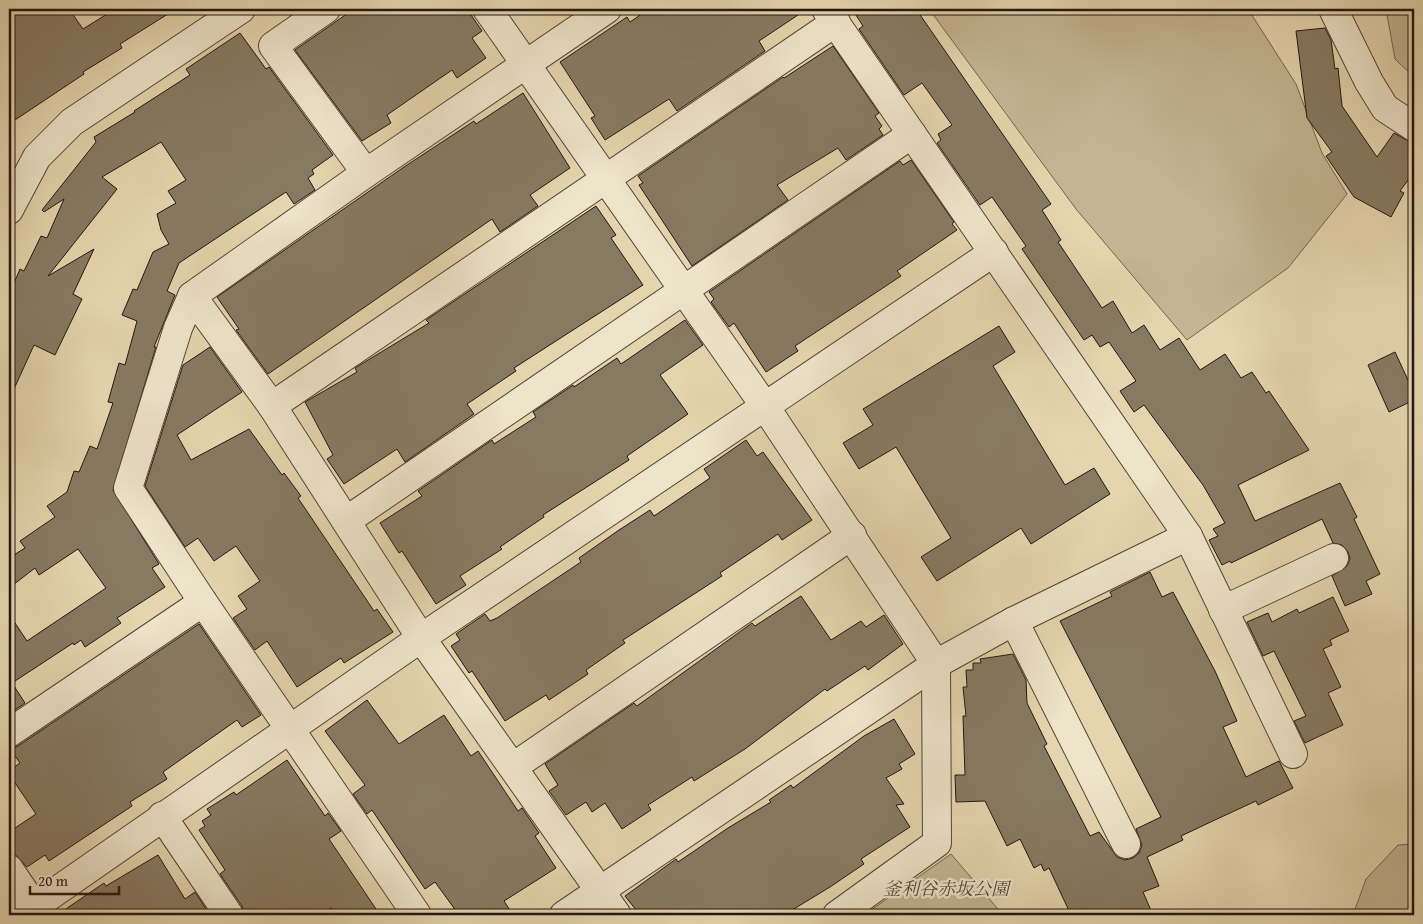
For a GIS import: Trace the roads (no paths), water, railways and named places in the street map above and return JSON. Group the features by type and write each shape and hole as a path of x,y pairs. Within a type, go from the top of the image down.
{"street":[{"path":"9,210 37,156 72,122 241,9"},
{"path":"326,9 273,46 366,173"},
{"path":"487,9 683,292 764,405 936,664 937,843 837,915"},
{"path":"417,915 203,602 128,488 178,328 192,296 366,173 607,9"},
{"path":"1333,9 1369,82 1385,108 1414,127"},
{"path":"272,406 607,180 831,15 1188,536 1293,754"},
{"path":"346,521 912,134"},
{"path":"9,869 32,912 162,816 421,638 764,405 994,252"},
{"path":"192,296 272,406 421,638 617,915"},
{"path":"513,767 852,535"},
{"path":"564,915 936,664 1014,621 1188,536"},
{"path":"1223,610 1334,558"},
{"path":"9,733 203,602"},
{"path":"1014,621 1126,844"},
{"path":"162,816 230,915"}],"park label":[{"name":"釜利谷赤坂公園","path":"946,889"}]}
